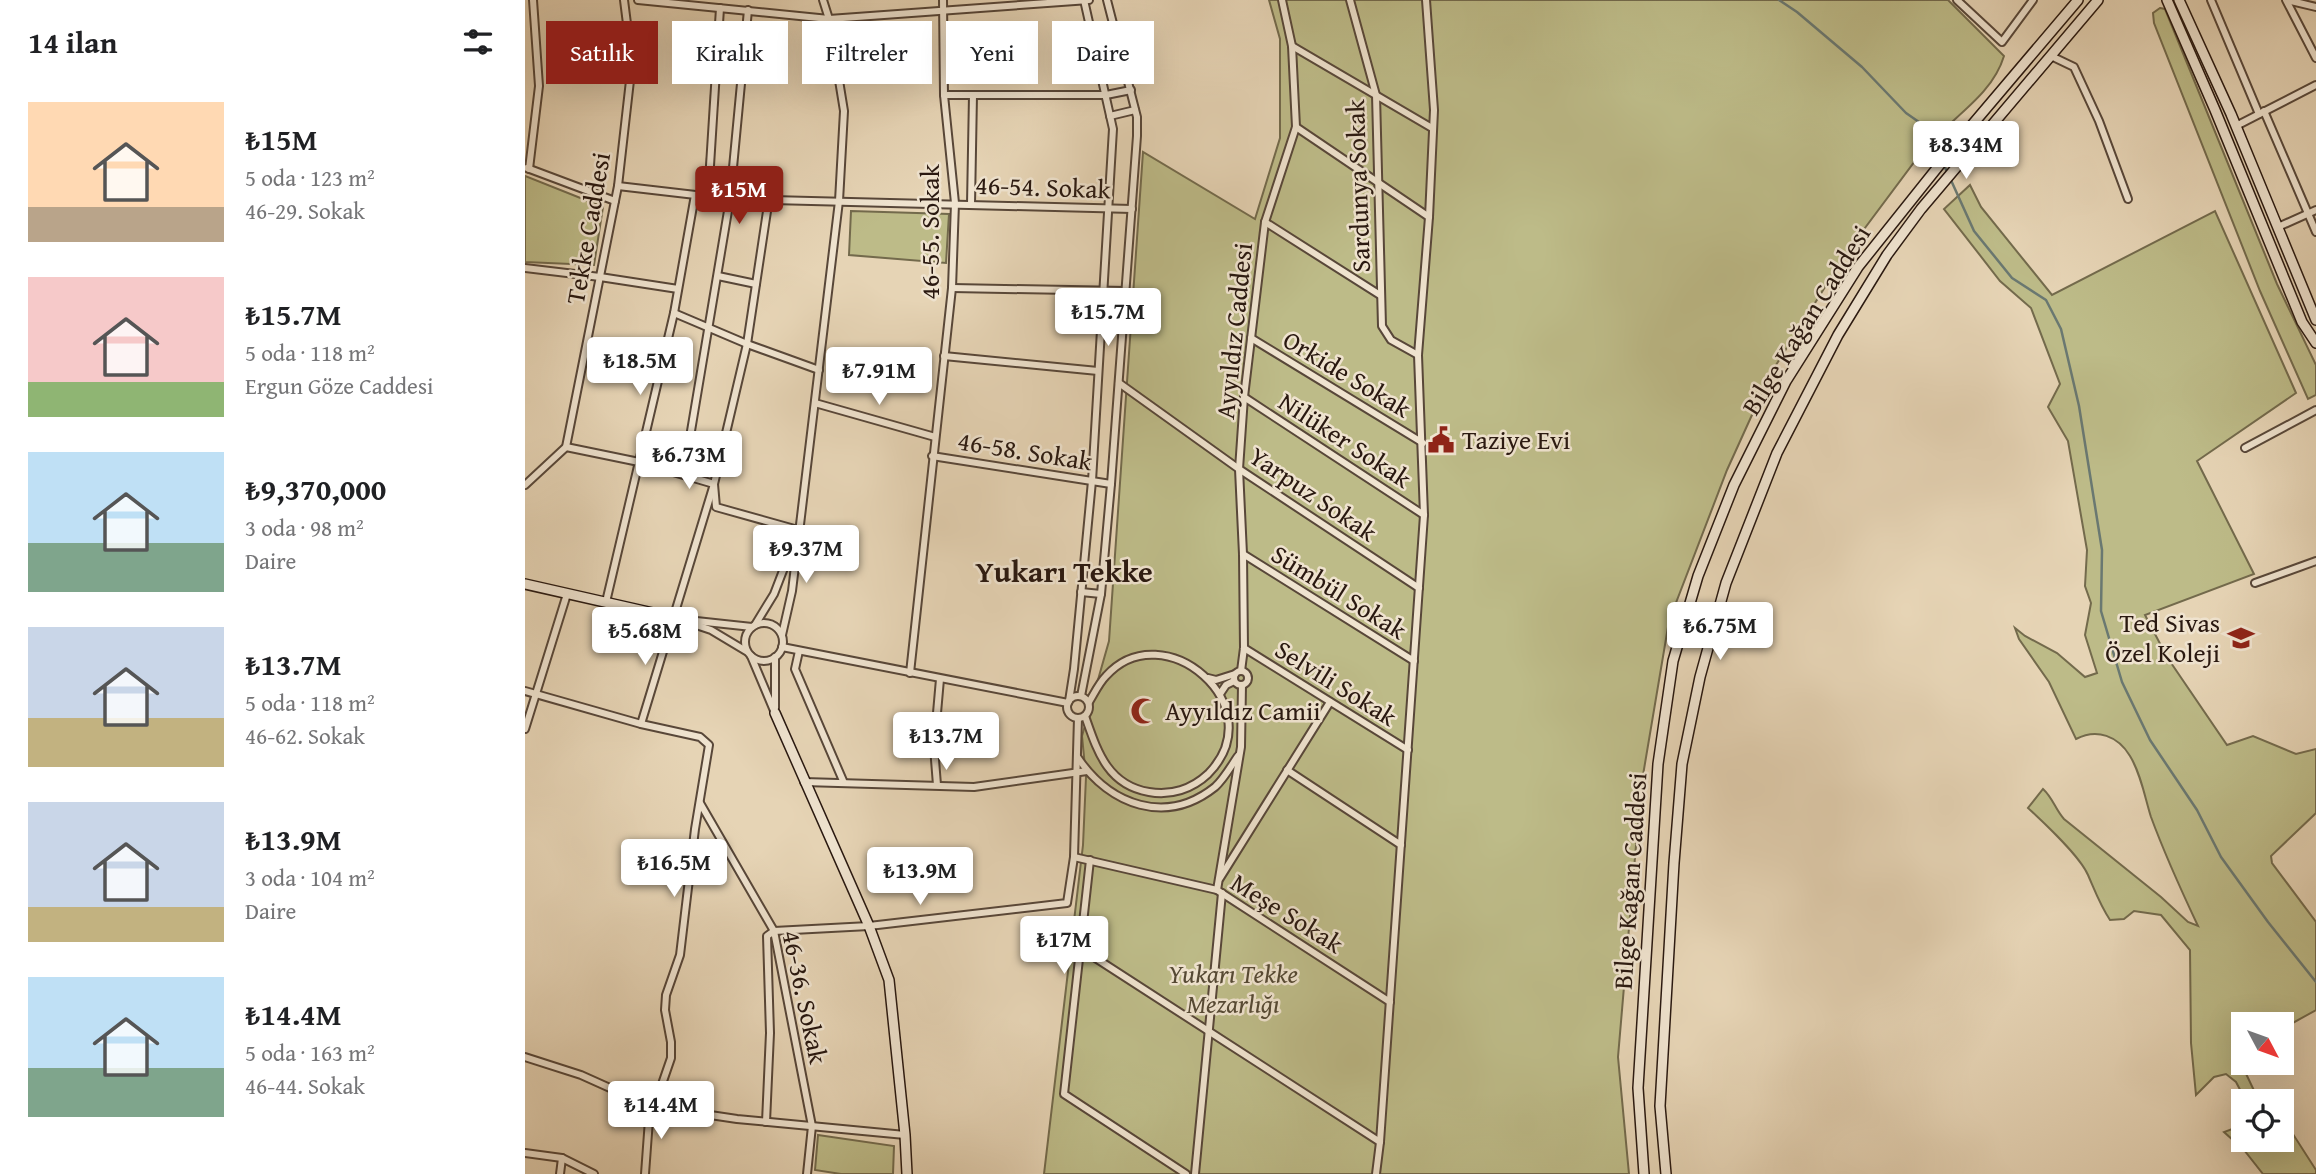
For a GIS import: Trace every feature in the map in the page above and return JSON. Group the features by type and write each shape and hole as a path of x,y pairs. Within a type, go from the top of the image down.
{"main road":[{"name":"Bilge Kağan Caddesi","path":"1644,1174 1638,1088 1658,764 1674,661 1698,576 1734,485 1786,381 1858,267 1961,138 2078,0"},
{"name":"Bilge Kağan Caddesi","path":"1666,1174 1660,1106 1682,764 1700,677 1726,583 1777,453 1838,335 1887,255 1933,195 2098,0"},
{"path":"2167,0 2305,326 2316,343"},
{"path":"2180,0 2236,126 2316,321"},
{"path":"525,584 675,618"},
{"path":"775,713 869,926 889,980 907,1174"}],"street":[{"path":"533,0 539,86 527,168 615,201"},
{"name":"Tekke Caddesi","path":"566,447 618,186 632,63 624,0"},
{"path":"638,0 829,19 1086,0 1113,129 1092,481 1069,713 1082,717 1110,773 1139,790 1162,793 1195,785 1204,778 1221,755 1226,742 1228,722 1220,694 1207,678 1186,662 1173,658 1141,656 1123,663 1107,675 1082,717 1076,755 1074,857 1067,903 869,926 774,931 767,936 770,1033 767,1122"},
{"path":"775,713 775,657 782,647 782,635 792,591 839,201 844,111 829,19 823,0"},
{"name":"46-55. Sokak","path":"910,673 932,456 953,288 955,203 944,95 943,0"},
{"path":"1081,696 1101,594 1137,136 1131,90 1108,0"},
{"name":"Ayyıldız Caddesi","path":"1195,1174 1220,878 1239,755 1242,685 1247,682 1248,677 1246,673 1237,675 1244,648 1239,469 1244,397 1265,222 1296,127 1292,46 1282,0"},
{"name":"Sardunya Sokak","path":"1350,0 1376,95 1382,326 1385,334 1403,348 1418,355"},
{"path":"1376,1174 1424,515 1418,355 1434,110 1426,0"},
{"path":"1957,0 2002,42 2033,0"},
{"path":"2211,0 2262,113 2312,212 2316,232"},
{"path":"2287,0 2316,7"},
{"path":"2287,0 2316,58"},
{"path":"708,197 720,8"},
{"path":"690,437 730,199 748,10"},
{"path":"1292,46 1432,128"},
{"path":"2051,55 2074,67 2099,121 2128,199"},
{"path":"2236,126 2316,85"},
{"path":"944,95 1106,95 1131,90"},
{"path":"971,204 973,95"},
{"path":"1110,116 1135,110"},
{"path":"1296,127 1429,217"},
{"name":"46-54. Sokak","path":"618,186 730,199 1132,209"},
{"path":"606,602 674,313 695,195"},
{"path":"641,724 714,484 747,344 769,198"},
{"path":"2278,227 2312,212"},
{"path":"1265,222 1380,295"},
{"path":"525,268 678,289"},
{"path":"718,276 756,284"},
{"path":"953,288 1126,291"},
{"path":"674,313 747,344 819,370"},
{"path":"2305,326 2316,321"},
{"name":"Orkide Sokak","path":"1251,338 1423,443"},
{"path":"944,356 1098,371"},
{"name":"Yarpuz Sokak","path":"1119,383 1239,469 1419,587"},
{"name":"Nilüker Sokak","path":"1244,397 1424,515"},
{"path":"815,403 935,437"},
{"path":"2245,448 2316,410"},
{"path":"525,485 566,447 639,462 714,484"},
{"name":"46-58. Sokak","path":"932,456 1111,484"},
{"path":"714,484 716,507 798,530"},
{"path":"775,713 745,638 783,574 798,530"},
{"name":"Sümbül Sokak","path":"1243,554 1414,661"},
{"path":"2255,583 2316,561"},
{"path":"1081,592 1101,594"},
{"path":"525,729 567,594"},
{"path":"1080,611 1097,613"},
{"path":"675,618 753,626 771,624 782,635"},
{"path":"675,618 711,630 761,660 775,657"},
{"path":"782,647 1068,702"},
{"name":"Selvili Sokak","path":"1244,648 1408,750"},
{"path":"799,651 795,669 844,783"},
{"path":"1207,678 1216,680 1237,675"},
{"path":"1237,675 1242,685"},
{"path":"1220,694 1237,675"},
{"path":"937,785 934,747 940,679"},
{"path":"525,691 641,724 701,737 709,745 680,955 666,995 665,1010 671,1058 661,1087 650,1106 646,1174"},
{"path":"1068,702 1073,696 1081,696 1089,702"},
{"path":"1220,878 1330,702"},
{"path":"1076,755 1087,772 1117,796 1132,804 1161,808 1197,799 1217,785 1239,755"},
{"path":"1287,770 1401,845"},
{"path":"804,782 974,787 1087,772"},
{"name":"46-36. Sokak","path":"700,803 774,931 812,1126 807,1174"},
{"name":"Meşe Sokak","path":"1074,857 1220,892 1390,1002"},
{"path":"1090,860 1064,1094 1187,1174"},
{"path":"1080,948 1380,1142"},
{"path":"525,1057 581,1075 650,1106 692,1114 905,1135"},
{"path":"525,1153 562,1158 594,1174"},
{"path":"560,1174 562,1158"}],"green space":[{"name":"Yukarı Tekke Mezarlığı","path":"1269,0 1948,0 2004,56 1981,95 1924,149 1847,252 1771,373 1727,470 1669,621 1641,787 1618,1057 1629,1174 1044,1174 1083,845 1086,777 1082,736 1109,641 1143,152 1255,219 1280,138 1280,39"},
{"path":"2160,8 2165,9 2277,284 2316,365 2316,395 2308,399 2260,291 2154,23 2153,13"},
{"path":"525,176 603,207 594,265 525,262"},
{"path":"1970,185 1981,207 2052,295 2215,211 2296,393 2197,461 2254,574 2145,615 2167,657 2227,745 2253,736 2296,754 2316,749 2316,813 2271,856 2272,863 2316,922 2316,1010 2294,1022 2294,1012 2231,1012 2231,1075 2247,1075 2253,1089 2240,1089 2226,1074 2214,1077 2196,1095 2191,1043 2190,950 2161,915 2134,911 2124,919 2110,920 2077,858 2028,808 2043,789 2064,819 2188,922 2198,926 2162,845 2130,756 2119,743 2106,736 2092,734 2076,739 2049,682 2019,639 2015,628 2057,653 2085,677 2097,673 2085,635 2091,603 2085,586 2087,550 2068,441 2048,407 2060,384 2031,308 2000,281 1944,209"},
{"path":"851,211 949,214 946,263 849,255"},
{"path":"2231,1129 2231,1138 2224,1132"},
{"path":"818,1135 894,1146 893,1174 841,1174 815,1170"},
{"path":"2294,1136 2316,1170 2316,1174 2263,1174 2246,1152 2294,1152"}],"waterway":[{"path":"1779,0 1862,67 1906,113 1929,129 1947,172"},
{"path":"1950,178 1974,231 2012,278 2046,300 2061,329 2079,406 2102,550 2101,611 2122,682 2150,740 2197,810 2221,857 2316,982"}],"place":[{"name":"Taziye Evi","path":"1441,440"},
{"name":"Ted Sivas Özel Koleji","path":"2241,638"},
{"name":"Ayyıldız Camii","path":"1144,711"}],"district":[{"name":"Yukarı Tekke","path":"1064,572"}]}
